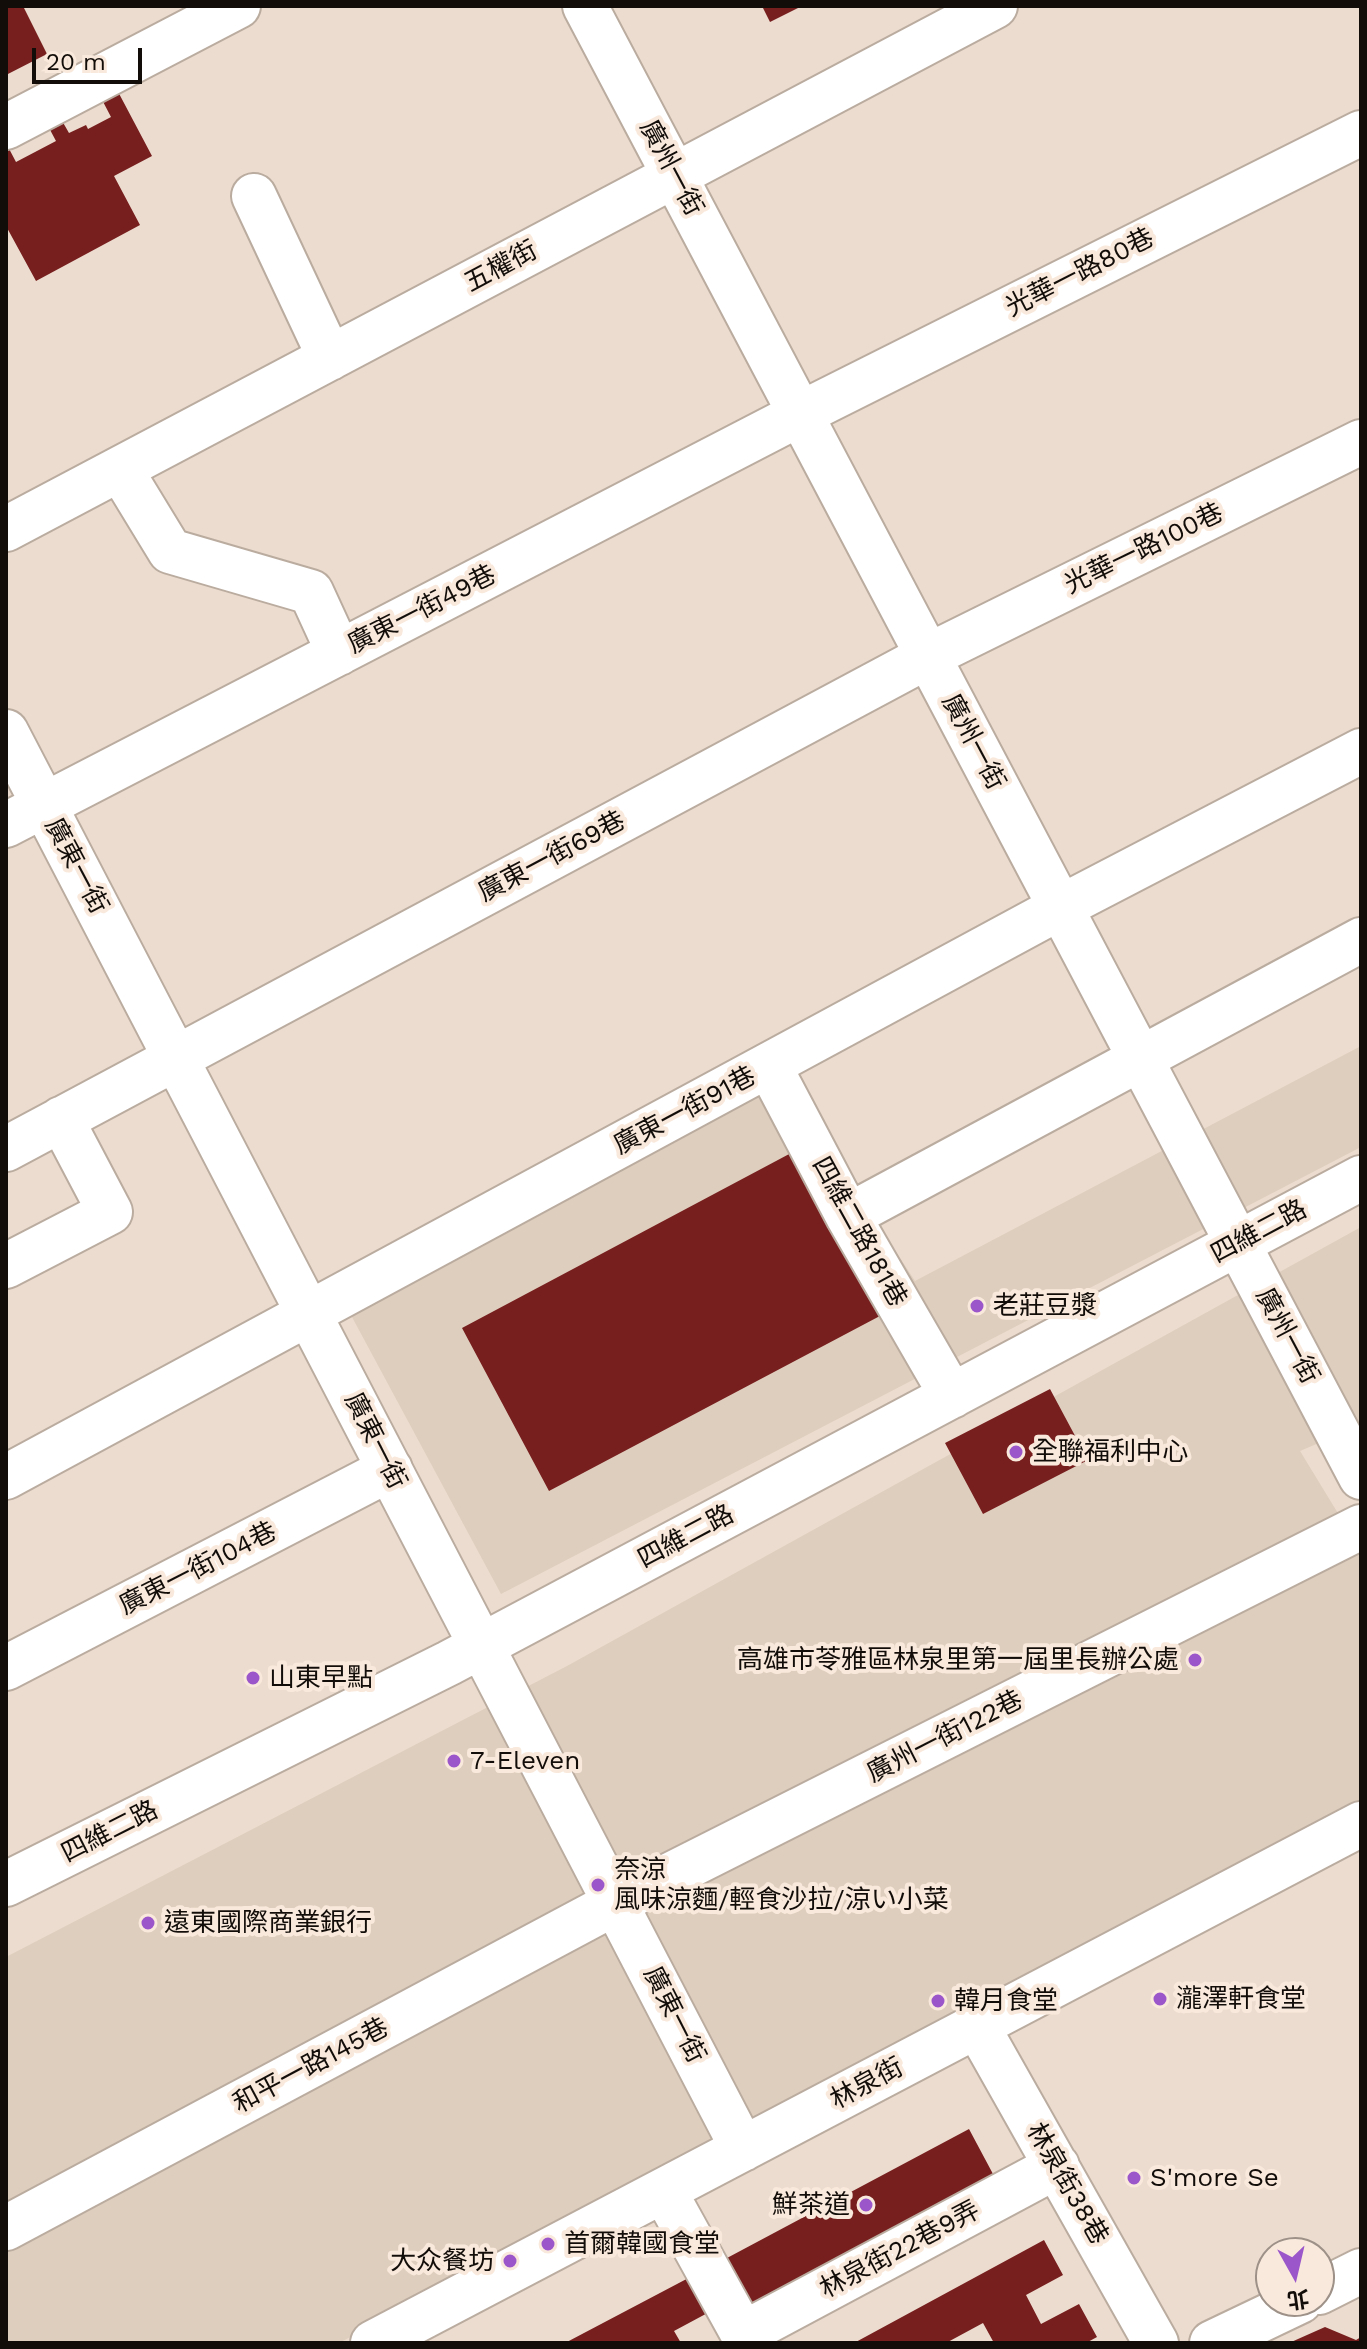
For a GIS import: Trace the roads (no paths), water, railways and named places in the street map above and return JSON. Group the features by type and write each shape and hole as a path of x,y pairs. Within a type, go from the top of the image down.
{"street":[{"path":"6,127 238,6"},
{"name":"廣州一街","path":"585,6 1361,1477"},
{"name":"五權街","path":"6,529 995,6"},
{"name":"光華一路80巷","path":"800,414 1361,133"},
{"path":"254,196 330,358"},
{"name":"廣東一街49巷","path":"6,825 800,414"},
{"name":"光華一路100巷","path":"928,656 1361,442"},
{"path":"120,469 170,551 311,592 339,653"},
{"name":"廣東一街69巷","path":"6,1149 928,656"},
{"name":"廣東一街","path":"6,732 743,2149"},
{"name":"廣東一街91巷","path":"6,1477 1061,907 1361,751"},
{"path":"848,1216 1361,940"},
{"name":"四維二路181巷","path":"769,1066 848,1216 952,1396"},
{"path":"6,1266 110,1212 61,1119"},
{"name":"四維二路","path":"6,1884 481,1645 1361,1178"},
{"name":"廣東一街104巷","path":"6,1668 390,1469"},
{"name":"廣州一街122巷","path":"615,1903 1361,1527"},
{"name":"林泉街","path":"373,2343 1361,1824"},
{"name":"和平一路145巷","path":"6,2228 615,1903"},
{"name":"林泉街38巷","path":"977,2026 1156,2343"},
{"name":"林泉街22巷9弄","path":"745,2338 1057,2166"},
{"path":"664,2191 745,2338"},
{"path":"1335,2284 1361,2271"},
{"path":"1212,2343 1266,2317"}],"place":[{"name":"老莊豆漿","path":"977,1306"},
{"name":"全聯福利中心","path":"1016,1452"},
{"name":"高雄市苓雅區林泉里第一屆里長辦公處","path":"1195,1660"},
{"name":"山東早點","path":"253,1678"},
{"name":"7-Eleven","path":"454,1761"},
{"name":"奈涼 風味涼麵/輕食沙拉/涼い小菜","path":"598,1885"},
{"name":"遠東國際商業銀行","path":"148,1923"},
{"name":"瀧澤軒食堂","path":"1160,1999"},
{"name":"韓月食堂","path":"938,2001"},
{"name":"S'more Se","path":"1134,2178"},
{"name":"鮮茶道","path":"866,2205"},
{"name":"首爾韓國食堂","path":"548,2244"},
{"name":"大众餐坊","path":"510,2261"}]}
